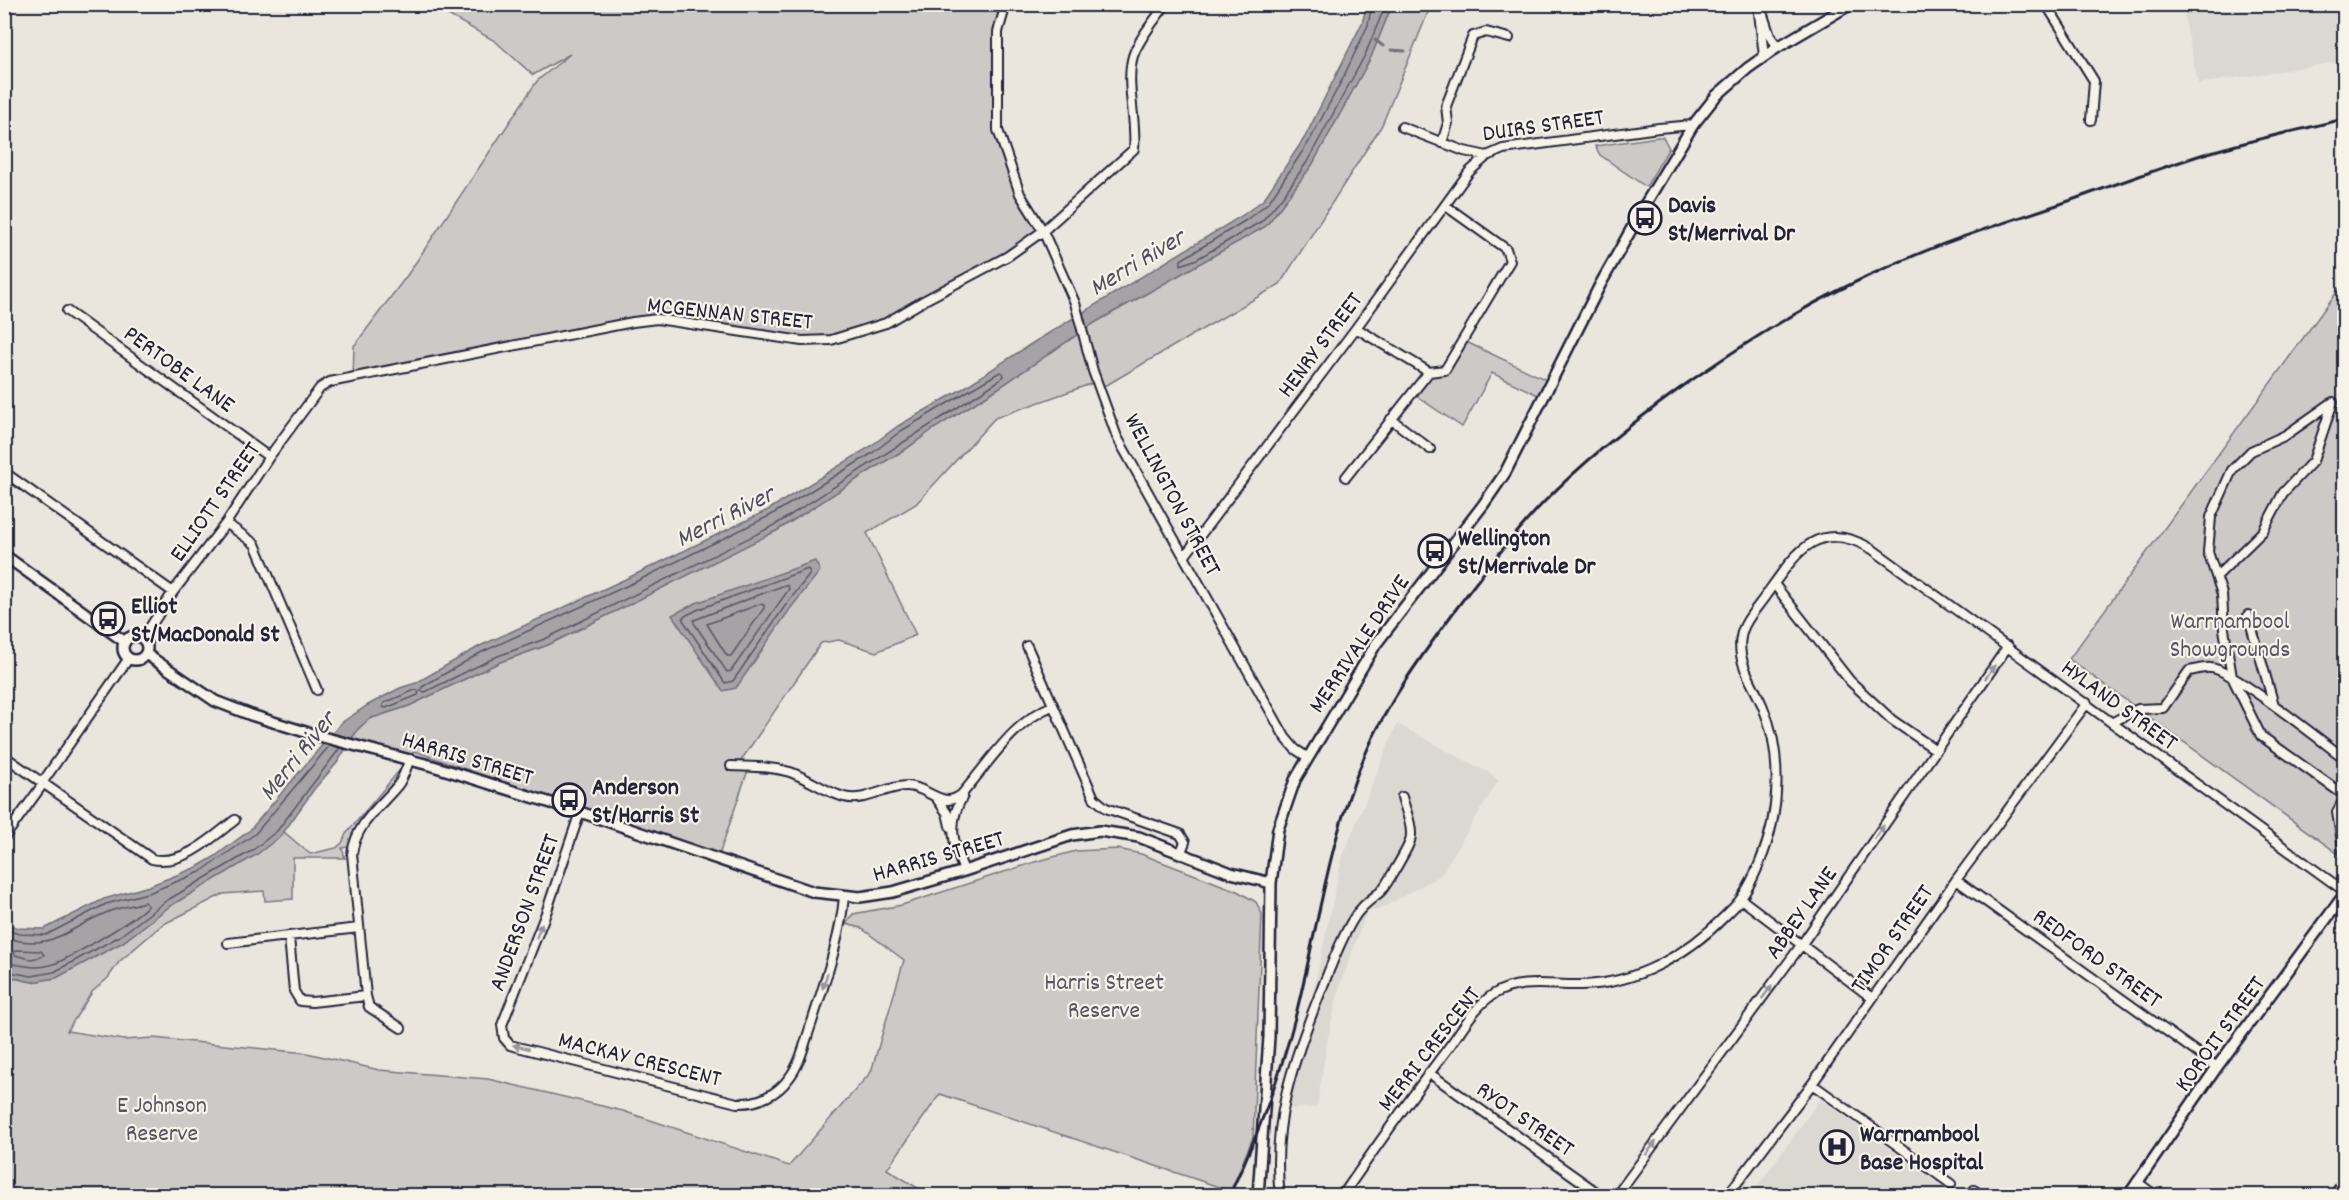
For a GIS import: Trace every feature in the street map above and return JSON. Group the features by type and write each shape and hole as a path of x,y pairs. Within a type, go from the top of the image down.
{"street":[{"name":"WELLINGTON STREET","path":"1006,4 998,32 998,130 1020,194 1043,231 1075,303 1093,370 1117,437 1286,737 1307,757"},
{"name":"MCGENNAN STREET","path":"320,388 337,381 657,319 802,341 831,340 886,323 1008,256 1043,231 1134,149 1136,131 1130,73 1133,54 1166,4"},
{"path":"1759,4 1770,36 1778,47"},
{"path":"1759,4 1764,56"},
{"name":"MERRIVALE DRIVE","path":"1258,1196 1269,1037 1271,883 1281,816 1295,780 1376,644 1505,473 1600,285 1646,202 1693,125 1726,86 1764,56 1851,4"},
{"path":"2046,4 2094,81 2091,120"},
{"path":"1442,143 1448,123 1446,106 1473,36 1486,32 1509,38"},
{"name":"DUIRS STREET","path":"1402,127 1442,143 1487,156 1503,149 1693,125"},
{"name":"HENRY STREET","path":"1184,557 1356,328 1469,172 1487,156"},
{"path":"1356,328 1429,372 1445,370 1510,261 1506,249 1446,206"},
{"name":"PERTOBE LANE","path":"68,311 269,457"},
{"path":"1346,477 1429,372"},
{"name":"ELLIOTT STREET","path":"143,638 173,592 226,523 269,457 320,388"},
{"path":"2217,576 2263,531 2283,493 2313,460 2333,402 2286,435 2251,451 2232,470 2211,517 2208,552 2222,594 2224,629 2232,677 2261,736 2344,795"},
{"path":"1391,420 1430,449"},
{"path":"4,472 173,592"},
{"path":"226,523 255,543 317,690"},
{"name":"MERRI CRESCENT","path":"1342,1196 1429,1073 1485,1001 1500,991 1520,984 1585,985 1638,974 1680,954 1696,943 1741,899 1760,862 1769,834 1777,783 1769,726 1741,653 1741,637 1752,614 1788,565 1815,540 1833,537 1862,543 1872,549"},
{"name":"HYLAND STREET","path":"1872,549 2087,703 2344,893"},
{"path":"4,555 125,642"},
{"path":"1774,584 1850,681 1892,720 1936,750"},
{"path":"2248,615 2274,705"},
{"path":"135,636 143,638 147,648 146,654 136,660 129,658 124,653 125,642 135,636"},
{"path":"1027,646 1096,801 1106,808 1180,834 1185,842 1181,852"},
{"name":"ABBEY LANE","path":"1616,1196 1802,944 2008,646"},
{"name":"HARRIS STREET","path":"146,654 215,701 251,715 315,735 410,759 580,812 801,888 844,897 893,892 1072,835 1100,831 1139,837 1231,873 1271,883"},
{"path":"4,838 129,658"},
{"path":"2112,722 2138,709 2163,708 2188,672 2213,667 2274,705 2344,758"},
{"name":"TIMOR STREET","path":"1727,1196 1812,1084 1956,880 2087,703"},
{"path":"731,766 765,766 784,770 846,797 859,798 906,786 920,788 942,800 951,800 968,787 1019,728 1035,714 1052,706"},
{"path":"4,756 144,855 156,860 170,859 190,851 235,820"},
{"path":"401,1028 369,1007 352,854 354,838 359,828 398,785 410,759"},
{"path":"953,842 954,816 968,787"},
{"path":"934,796 947,813 953,842 964,871"},
{"path":"1280,1196 1281,1118 1288,1080 1308,1023 1344,935 1358,911 1382,890 1410,842 1411,830 1402,797"},
{"path":"2344,800 2337,812 2344,855"},
{"name":"ANDERSON STREET","path":"502,1025 546,913 580,812"},
{"name":"REDFORD STREET","path":"1956,880 2217,1067"},
{"name":"KOROIT STREET","path":"2128,1196 2217,1067 2344,893"},
{"name":"MACKAY CRESCENT","path":"502,1025 504,1038 510,1045 737,1102 748,1103 759,1100 779,1089 794,1070 837,939 844,897"},
{"path":"1741,899 1872,998"},
{"path":"228,943 359,928"},
{"path":"289,937 294,991 300,1001 312,1002 366,996"},
{"name":"RYOT STREET","path":"1429,1073 1602,1196"},
{"path":"1812,1084 1950,1184"},
{"path":"2334,1196 2344,1180"},
{"path":"2138,1182 2156,1196"},
{"path":"1974,1190 1982,1196"}],"shaded area":[{"path":"2182,5 2344,5 2344,61 2198,84"},
{"path":"1397,724 1493,775 1498,781 1441,875 1378,910 1367,911 1340,986 1327,1042 1317,1107 1288,1109 1342,858"},
{"name":"Warrnambool Base Hospital","path":"1820,1099 1954,1195 1751,1195"}],"green space":[{"path":"430,5 1006,5 998,32 998,130 1020,194 1043,231 1008,256 860,333 802,341 657,319 353,377 354,346 408,274 537,81 570,54 533,75 495,41"},
{"path":"1392,5 1431,5 1382,125 1280,284 1110,383 1099,388 1096,382 995,418 916,504 867,533 916,635 876,652 839,640 821,643 740,762 749,767 718,858 414,751 403,777 381,802 353,846 342,848 345,858 293,858 293,899 265,901 264,891 223,894 162,925 119,962 108,978 92,992 67,1031 124,1040 153,1038 307,1053 379,1070 488,1079 623,1111 789,1166 871,1072 904,960 861,928 846,924 853,914 902,905 1076,851 1118,849 1141,854 1237,891 1256,902 1262,914 1253,1137 1231,1191 940,1094 887,1169 929,1195 5,1195 4,976 32,982 56,978 123,942 170,906 256,855 284,832 310,854 336,848 409,759 349,744 358,729 369,719 409,706 500,662 548,645 778,530 906,449 1096,322 1266,226 1312,165 1371,57"},
{"path":"1663,137 1669,148 1646,187 1600,155 1595,146"},
{"name":"Warrnambool Showgrounds","path":"2344,282 2344,858 2069,659"},
{"path":"1462,340 1551,382 1544,398 1492,373 1462,427 1412,393 1429,372 1445,370"}],"water":[{"path":"1367,5 1392,5 1371,57 1312,165 1266,226 1096,322 906,449 778,530 548,645 500,662 409,706 369,719 358,729 337,763 315,788 281,836 256,855 170,906 123,942 56,978 32,982 5,976 4,923 19,928 44,929 104,899 149,886 197,867 250,830 341,723 368,705 400,688 416,683 480,646 768,510 868,448 898,426 962,389 1031,344 1243,215 1263,200 1305,137 1362,23"},
{"path":"815,561 820,571 790,609 736,688 723,691 672,615 696,603"}],"waterway":[{"path":"1375,40 1383,46"},
{"path":"1391,50 1405,51"}],"railway":[{"path":"1229,1196 1258,1130 1283,1061 1304,981 1333,850 1365,755 1383,717 1428,647 1508,542 1560,486 1626,429 1705,371 1785,320 1868,276 1958,238 2198,156 2344,119"}],"place":[{"name":"Davis St/Merrival Dr","path":"1645,218"},
{"name":"Wellington St/Merrivale Dr","path":"1435,551"},
{"name":"Elliot St/MacDonald St","path":"108,619"},
{"name":"Anderson St/Harris St","path":"569,800"},
{"name":"Warrnambool Base Hospital","path":"1837,1147"}],"water label":[{"name":"Merri River","path":"1136,261"},
{"name":"Merri River","path":"724,515"},
{"name":"Merri River","path":"296,755"}],"park label":[{"name":"Harris Street Reserve","path":"1104,995"},
{"name":"E Johnson Reserve","path":"162,1118"}]}
